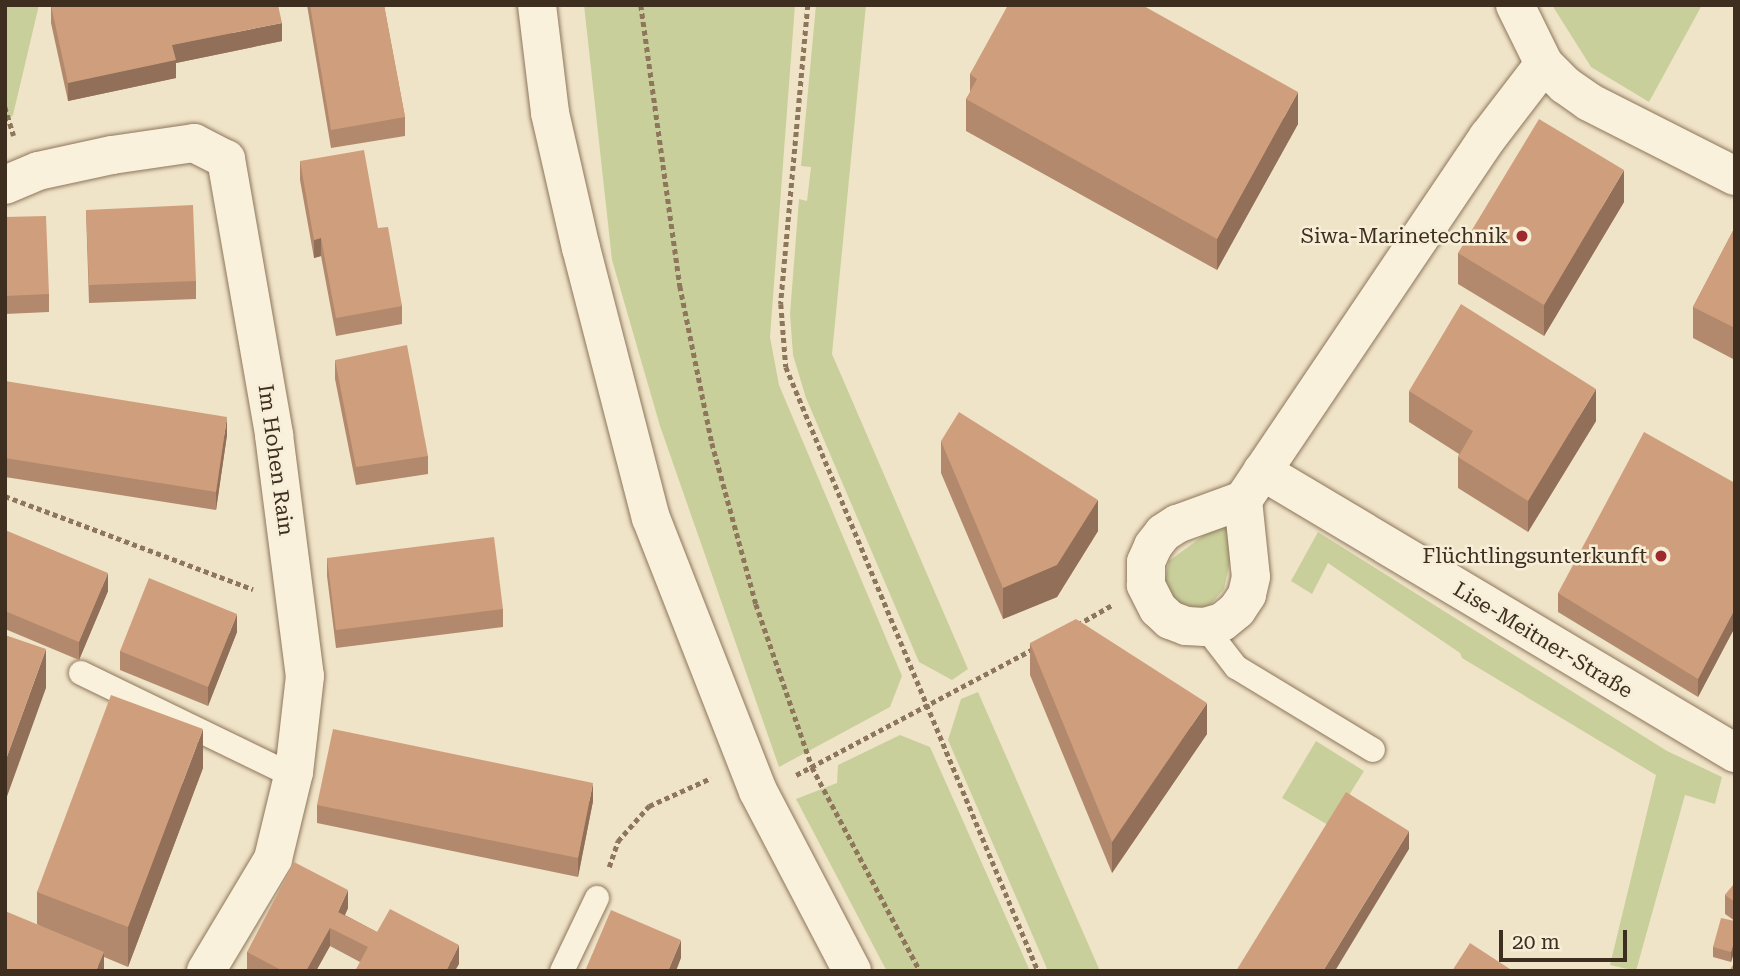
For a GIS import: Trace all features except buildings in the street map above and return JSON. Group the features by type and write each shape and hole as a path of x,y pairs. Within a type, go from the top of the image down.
{"street":[{"path":"537,5 553,127 581,248 651,518 758,791 852,971"},
{"path":"1515,5 1544,65 1589,102 1735,176"},
{"path":"1253,486 1251,577 1247,595 1237,610 1222,622 1186,626 1170,620 1158,609 1146,585 1146,562 1153,546 1163,533 1177,524 1253,486 1489,137 1544,65"},
{"name":"Im Hohen Rain","path":"5,185 38,171 112,155 194,143 226,159 274,435 305,676 293,776 273,859 206,971"},
{"name":"Lise-Meitner-Straße","path":"1253,486 1726,748"}],"lane":[{"path":"1205,626 1236,667 1373,750"},
{"path":"81,673 293,776"},
{"path":"562,971 597,898"}],"path":[{"path":"641,5 680,286 712,443 755,604 812,768 920,971"},
{"path":"808,5 781,304 786,367 1038,971"},
{"path":"5,107 16,145"},
{"path":"5,496 296,606"},
{"path":"1074,627 1146,585"},
{"path":"758,791 812,768 927,703 1037,647"},
{"path":"597,898 618,841 649,806 672,796"}],"green space":[{"path":"5,5 39,5 13,115 5,124"},
{"path":"584,5 795,5 770,337 779,385 902,676 890,707 779,767 660,426 612,260"},
{"path":"816,5 866,5 832,354 968,669 952,680 919,662 806,398 793,355 790,314 799,199 807,201 811,167 801,166"},
{"path":"1552,5 1702,5 1649,102 1591,67"},
{"path":"1224,526 1232,531 1235,539 1224,589 1210,605 1199,608 1180,604 1172,598 1165,580 1169,561 1215,527"},
{"path":"1318,532 1667,751 1722,777 1715,804 1685,795 1636,971 1610,965 1656,775 1462,658 1460,653 1328,563 1312,594 1291,581"},
{"path":"978,692 1100,971 1048,971 948,740 961,699"},
{"path":"900,735 930,747 1030,971 887,971 883,964 796,799 837,783 838,765"},
{"path":"1316,741 1364,771 1343,805 1335,829 1282,798"}],"place":[{"name":"Siwa-Marinetechnik","path":"1522,236"},
{"name":"Flüchtlingsunterkunft","path":"1661,556"}]}
